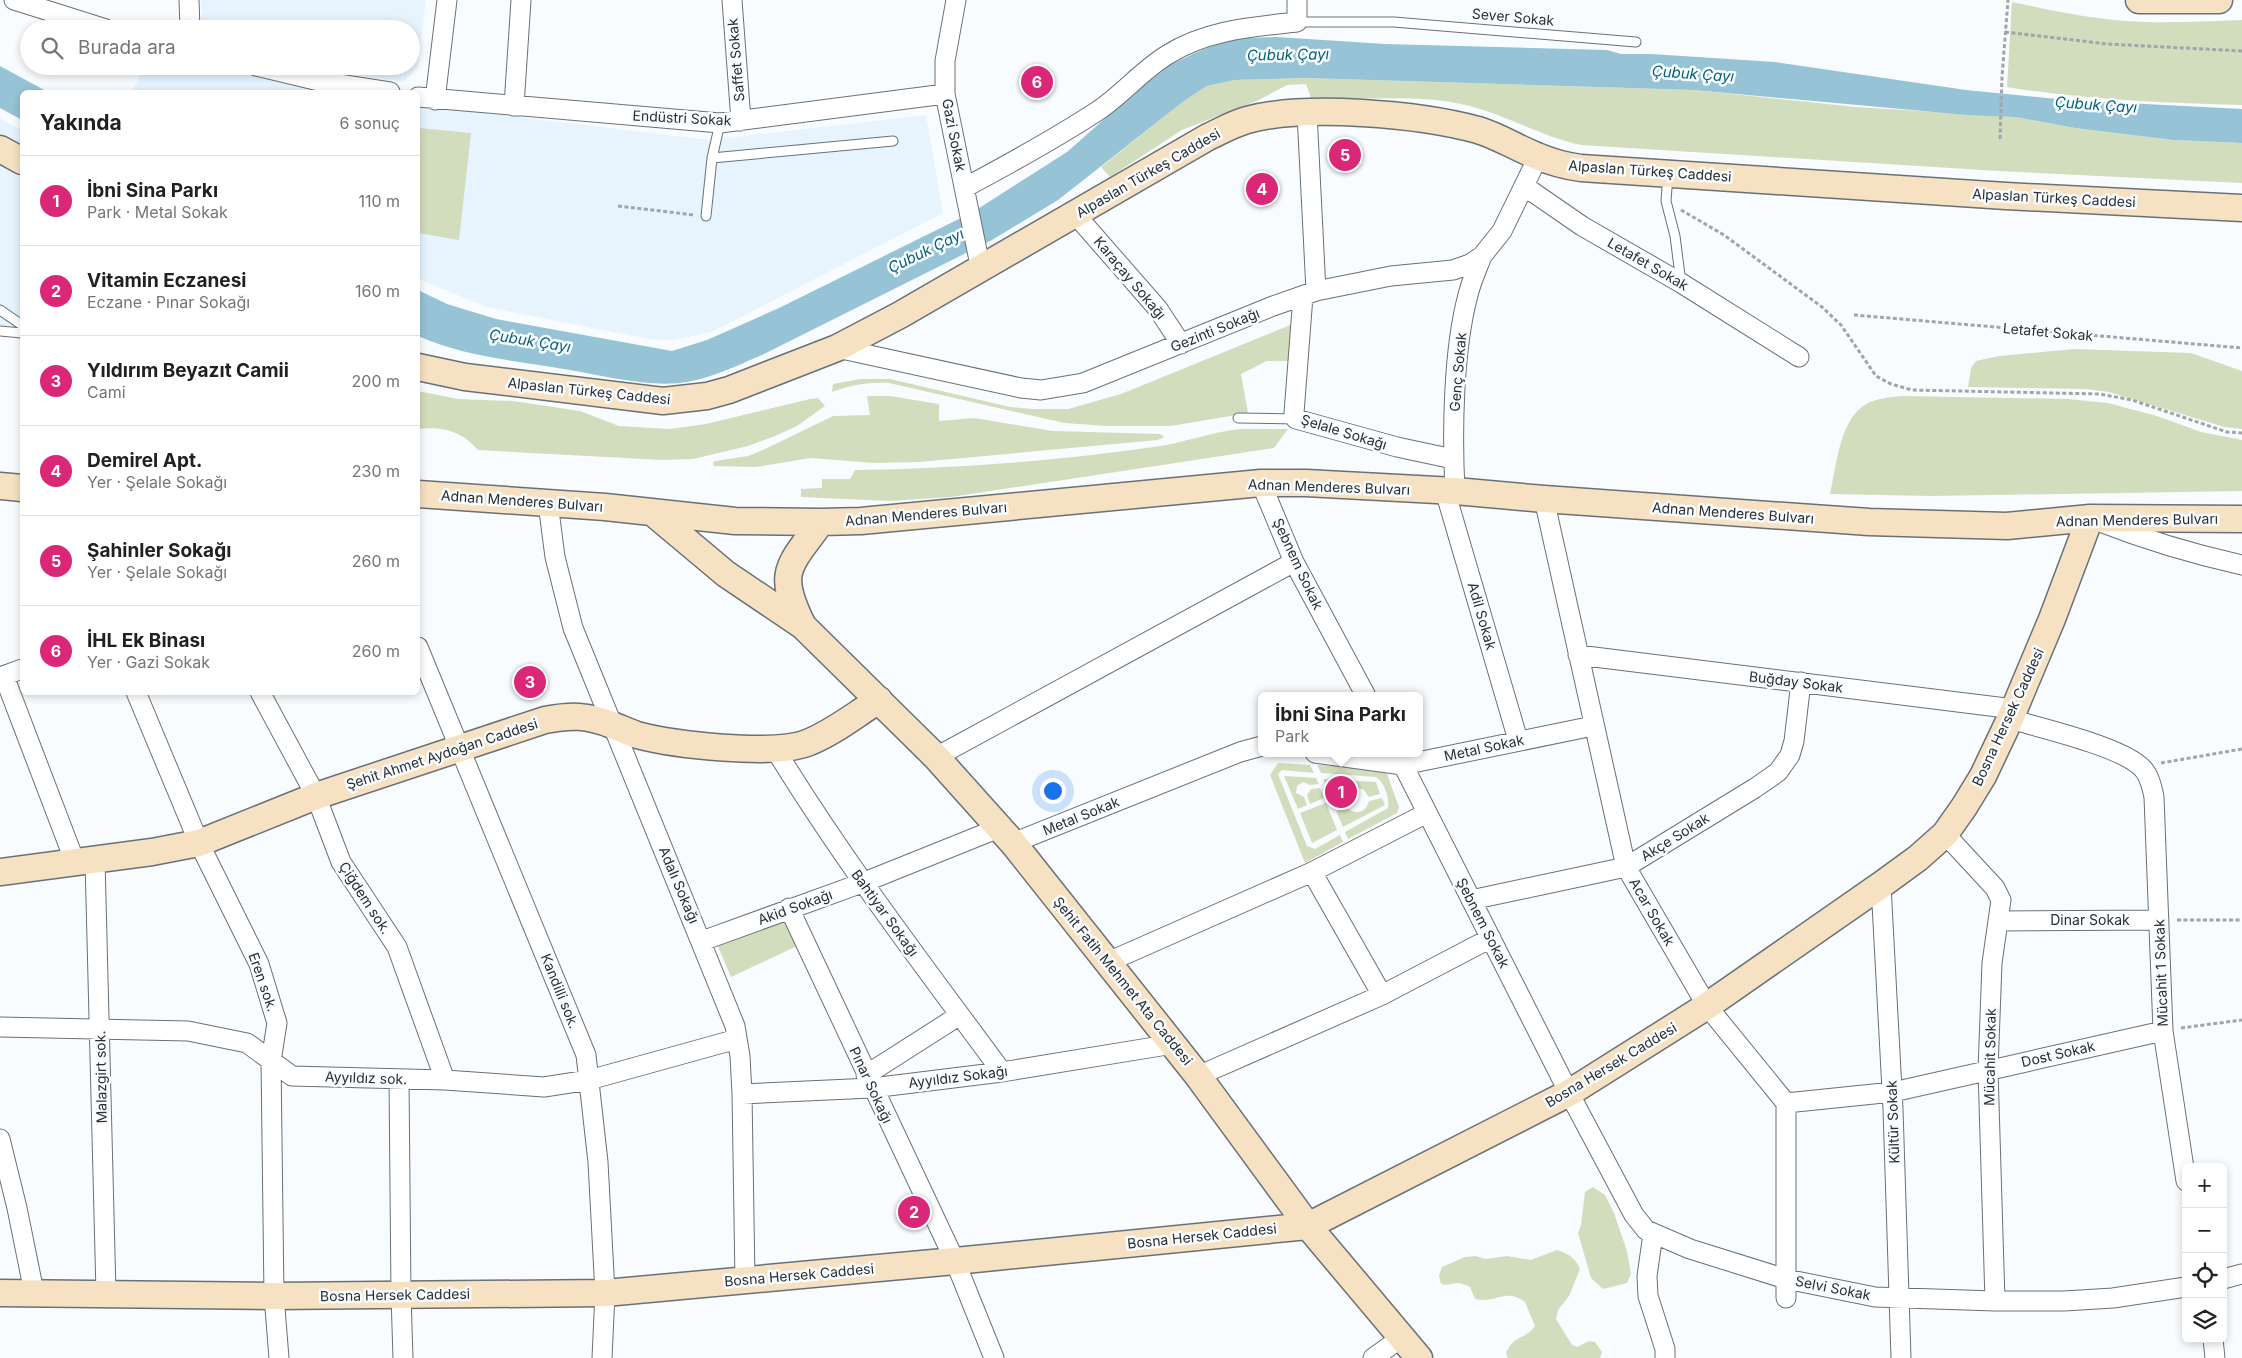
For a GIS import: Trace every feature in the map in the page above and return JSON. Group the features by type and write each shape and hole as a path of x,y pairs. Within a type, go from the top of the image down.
{"main road":[{"path":"2139,0 2219,0"},
{"name":"Alpaslan Türkeş Caddesi","path":"420,367 465,377 663,401 700,397 729,390 837,348 979,260 1076,214 1188,147 1231,126 1265,116 1307,113 1389,116 1451,124 1479,130 1560,165 1581,168 1668,172 1978,194 2242,208"},
{"path":"0,149 20,160"},
{"name":"Adnan Menderes Bulvarı","path":"420,494 548,503 736,521 821,522 890,518 1261,483 1306,483 1450,491 1544,500 1879,522 2007,526 2090,518 2242,519"},
{"path":"0,486 20,488"},
{"name":"Şehit Fatih Mehmet Ata Caddesi","path":"652,512 726,574 803,626 936,757 1006,836 1108,962 1198,1076 1308,1226 1419,1358"},
{"name":"Bosna Hersek Caddesi","path":"0,1293 274,1296 605,1293 1308,1226 1569,1093 1707,1006 1882,885 1918,858 1945,834 1964,808 1983,776 2012,714 2052,620 2090,518"},
{"name":"Şehit Fatih Mehmet Ata Caddesi","path":"803,626 792,604 787,588 789,565 821,522"},
{"name":"Şehit Ahmet Aydoğan Caddesi","path":"0,872 85,861 199,842 316,796 460,747 545,720 570,715 587,717 635,734 682,744 775,749 808,743 826,734 880,700"}],"street":[{"path":"14,0 77,20"},
{"path":"189,0 190,20"},
{"path":"426,98 447,0"},
{"path":"514,106 521,0"},
{"name":"Saffet Sokak","path":"732,0 741,121"},
{"name":"Gazi Sokak","path":"956,0 945,61 945,94 979,260"},
{"path":"964,188 1052,140 1098,111 1166,56 1186,45 1227,31 1297,22 1297,0"},
{"path":"294,75 377,90"},
{"name":"Endüstri Sokak","path":"426,98 720,123 945,94"},
{"name":"Şelale Sokağı","path":"1307,113 1309,293 1294,413 1296,419 1397,447 1453,459"},
{"name":"Gezinti Sokağı","path":"837,348 1020,388 1041,390 1083,383 1309,293 1391,276 1453,270 1470,264 1482,256 1502,230 1538,157"},
{"name":"Letafet Sokak","path":"1524,186 1582,226 1681,283 1799,357"},
{"name":"Karaçay Sokağı","path":"1076,214 1158,309 1180,344"},
{"name":"Genç Sokak","path":"1450,491 1458,361 1462,328 1468,295 1482,256"},
{"name":"Şebnem Sokak","path":"1261,483 1294,562 1364,692"},
{"name":"Adil Sokak","path":"1450,491 1518,740"},
{"name":"Acar Sokak","path":"1544,500 1626,868 1707,1006 1786,1103"},
{"name":"Adalı Sokağı","path":"548,503 555,557 573,628 731,1013 737,1039 742,1094 745,1280"},
{"path":"2090,518 2156,543 2242,565"},
{"path":"936,757 1294,562"},
{"name":"Kandilli sok.","path":"420,652 586,1055 598,1162 605,1293 602,1358"},
{"name":"Buğday Sokak","path":"1578,655 1801,682 2012,714 2102,747 2141,766"},
{"path":"2,676 20,670"},
{"name":"Malazgirt sok.","path":"2,676 85,861 100,1029 106,1293"},
{"name":"Akçe Sokak","path":"1471,900 1626,868 1778,772 1790,755 1794,741 1801,682"},
{"name":"Eren sok.","path":"137,695 199,842 259,964 277,1023 271,1061 274,1296 279,1358"},
{"name":"Çiğdem sok.","path":"262,695 316,796 340,862 397,947 445,1080"},
{"name":"Metal Sokak","path":"1423,755 1593,726"},
{"name":"Metal Sokak","path":"1006,836 1258,747"},
{"name":"Bahtiyar Sokağı","path":"775,749 807,801 862,882 1002,1072"},
{"name":"Metal Sokak","path":"1372,757 1400,759 1412,757"},
{"name":"Şebnem Sokak","path":"1400,759 1569,1093"},
{"name":"Mücahit 1 Sokak","path":"2141,766 2147,774 2154,797 2163,1031 2183,1163"},
{"path":"1108,962 1312,872 1427,813"},
{"name":"Mücahit Sokak","path":"1945,834 1995,888 2001,900 1992,963 1988,1070 1995,1301"},
{"name":"Akid Sokağı","path":"702,941 862,882 1006,836"},
{"path":"1312,872 1382,995"},
{"name":"Kültür Sokak","path":"1882,885 1893,1092 1901,1358"},
{"name":"Pınar Sokağı","path":"789,908 869,1082 955,1261 994,1358"},
{"name":"Dinar Sokak","path":"1998,921 2159,920"},
{"path":"1198,1076 1382,995 1491,938"},
{"path":"869,1082 960,1015"},
{"name":"Ayyıldız sok.","path":"0,1027 188,1031 247,1043 292,1076 445,1080 544,1087 589,1080 737,1039"},
{"name":"Dost Sokak","path":"1786,1103 1893,1092 2163,1031"},
{"name":"Ayyıldız Sokağı","path":"742,1094 1002,1072 1173,1044"},
{"path":"399,1079 403,1358"},
{"name":"Selvi Sokak","path":"1569,1093 1634,1215 1646,1230 1715,1257 1786,1279 1844,1292 1899,1299 1995,1301 2113,1298 2182,1288"},
{"path":"1786,1103 1786,1298"},
{"path":"0,1140 17,1208 34,1292"},
{"path":"1653,1234 1647,1276 1648,1296 1665,1349 1665,1358"},
{"path":"2227,1278 2242,1274"},
{"path":"1373,1358 1401,1338"},
{"path":"2213,1343 2215,1358"}],"lane":[{"name":"Sever Sokak","path":"1297,22 1394,22 1636,42"},
{"path":"706,216 712,158 720,123"},
{"path":"712,158 894,141"},
{"path":"1668,172 1666,201 1675,236 1681,283"},
{"path":"0,310 20,324"},
{"path":"0,331 20,333"},
{"path":"1238,418 1296,419"}],"path":[{"path":"2000,139 2002,77 2008,0"},
{"path":"2005,32 2116,44 2242,51"},
{"path":"1666,201 1724,235 1822,307 1841,325 1876,376 1891,384 1912,390 2100,394 2132,400 2226,432 2242,434"},
{"path":"618,206 706,216"},
{"name":"Letafet Sokak","path":"1854,315 2242,348"},
{"path":"2141,766 2242,749"},
{"path":"2159,920 2242,920"},
{"path":"2163,1031 2242,1020"}],"shaded area":[{"path":"201,0 426,0 420,50 420,20 202,20"},
{"path":"140,75 261,75 329,90 133,90"},
{"path":"358,75 411,75 404,82"},
{"path":"420,105 709,140 926,115 943,213 712,332 673,340 654,340 487,307 420,280"},
{"path":"0,118 20,130 20,341 0,328"}],"green space":[{"path":"2012,2 2111,20 2170,22 2242,20 2242,105 2094,98 2007,87"},
{"path":"1306,78 1694,90 1856,107 2015,117 2075,128 2173,140 2242,143 2242,183 1998,171 1581,145 1550,136 1492,113 1461,104 1405,98 1311,98 1306,84 1287,85 1259,100 1182,130 1110,177 1101,167 1184,101 1207,86 1234,80"},
{"path":"420,128 471,133 459,240 420,233"},
{"path":"1293,324 1291,361 1267,361 1241,374 1248,413 1171,426 1107,426 1064,423 889,383 860,384 832,392 833,384 861,379 890,379 1010,407 1068,409 1121,394"},
{"path":"2074,349 2191,353 2242,371 2242,429 2224,427 2109,392 2085,389 1968,387 1971,368 1976,361 1999,356"},
{"path":"420,391 458,399 513,401 580,411 619,426 670,429 706,424 810,399 818,398 825,406 797,426 775,436 748,446 693,459 662,460 478,450 458,434 443,429 420,429"},
{"path":"867,396 890,396 939,404 939,421 974,418 1053,431 1160,434 1164,437 1158,440 919,462 874,463 811,458 756,467 714,466 713,463 715,461 748,456 763,450 833,416 870,415"},
{"path":"1903,396 2068,399 2108,403 2157,416 2201,432 2242,440 2242,491 1931,496 1830,494 1837,456 1851,419 1858,410 1868,403"},
{"path":"1240,429 1288,429 1274,448 951,497 890,501 801,497 801,489 822,488 822,479 850,479 855,470 967,466 1080,456 1165,445"},
{"path":"1278,763 1310,765 1314,773 1282,770 1278,774 1307,846 1315,849 1340,835 1343,842 1305,863 1270,775"},
{"path":"1317,765 1378,768 1387,774 1399,807 1397,813 1348,839 1345,832 1388,808 1386,791 1376,777 1321,773"},
{"path":"1284,776 1316,778 1319,784 1310,785 1303,782 1297,786 1296,793 1304,797 1307,805 1298,809"},
{"path":"1323,779 1376,782 1380,794 1369,797 1363,789 1352,788 1345,793 1345,804 1335,807"},
{"path":"1320,788 1324,798 1310,804 1307,795 1311,789"},
{"path":"1382,798 1385,805 1343,827 1336,811 1347,808 1354,812 1360,812 1366,808 1369,801"},
{"path":"1326,803 1337,830 1312,843 1300,813"},
{"path":"784,919 797,946 731,977 716,942"},
{"path":"1593,1187 1605,1195 1614,1213 1627,1251 1631,1274 1627,1283 1603,1289 1591,1278 1578,1233 1581,1225 1585,1192"},
{"path":"1557,1250 1571,1256 1580,1269 1569,1296 1558,1310 1556,1319 1572,1345 1577,1347 1589,1341 1595,1342 1602,1352 1600,1358 1508,1358 1506,1353 1509,1347 1535,1326 1525,1302 1512,1296 1482,1300 1475,1299 1470,1287 1464,1284 1441,1284 1439,1276 1442,1267 1465,1257 1475,1256 1486,1259 1507,1256 1531,1260"}],"water":[{"name":"Çubuk Çayı","path":"1277,37 1385,44 1607,50 1621,54 1651,54 1775,62 1966,90 2067,100 2242,109 2242,143 2173,140 2075,128 2015,117 1967,115 1694,90 1306,78 1234,80 1207,86 1184,101 1058,200 992,240 762,355 706,378 687,382 658,384 628,380 492,358 454,349 420,337 420,291 447,304 496,319 672,351 707,340 779,308 973,212 1067,152 1128,98 1170,65 1219,43 1245,38"},
{"path":"0,66 44,90 20,90 20,119 0,108"}],"place":[{"name":"İHL Ek Binası","path":"1037,82"},
{"name":"Şahinler Sokağı","path":"1345,155"},
{"name":"Demirel Apt.","path":"1262,189"},
{"name":"Yıldırım Beyazıt Camii","path":"530,682"},
{"name":"İbni Sina Parkı","path":"1341,792"},
{"name":"Vitamin Eczanesi","path":"914,1212"}]}
